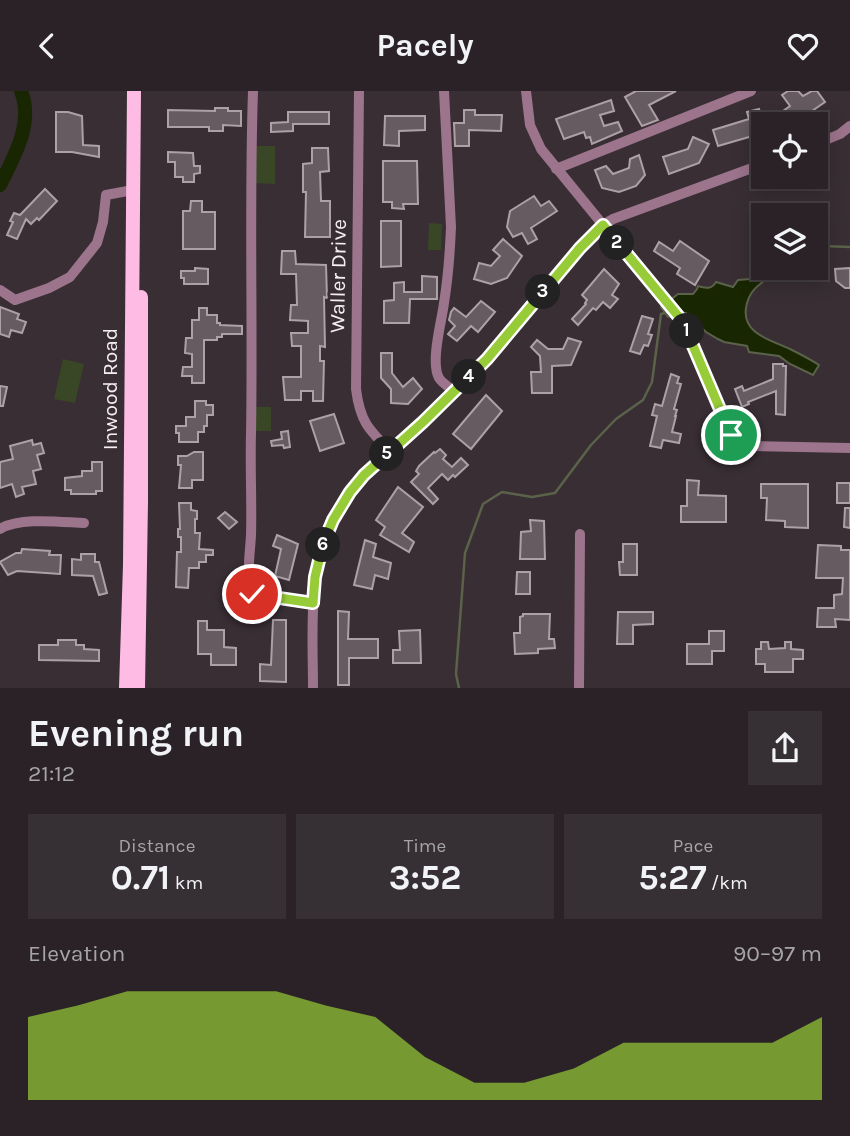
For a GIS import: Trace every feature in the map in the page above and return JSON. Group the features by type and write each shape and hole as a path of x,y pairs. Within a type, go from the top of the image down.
{"main road":[{"name":"Inwood Road","path":"134,91 137,190 134,633 138,688"},
{"name":"Inwood Road","path":"137,190 143,91"},
{"name":"Inwood Road","path":"126,688 134,633"}],"street":[{"path":"253,91 250,158 250,588 252,594 313,603"},
{"name":"Waller Drive","path":"359,91 356,389 362,418 370,431 390,451"},
{"path":"444,91 451,227 436,368 439,378 455,392"},
{"path":"526,91 530,125 541,149 679,317 692,341 728,429 736,441 746,446 850,448"},
{"path":"556,169 751,91"},
{"path":"828,139 840,134 850,125"},
{"path":"313,688 313,603 318,560 333,520 364,475 487,359 580,248 603,225 751,168"},
{"path":"0,289 15,300 70,277 97,243 106,195 137,190"},
{"path":"0,529 6,525 32,521 84,523"},
{"path":"579,688 580,534"}],"shaded area":[{"path":"256,146 275,146 275,184 255,183"},
{"path":"429,223 442,224 441,250 428,250"},
{"path":"738,280 764,281 754,289 748,299 746,317 749,324 759,335 819,365 813,375 779,356 749,352 747,346 724,342 706,332 686,313 668,317 661,307 678,294 693,294 698,286 706,288 716,282 733,287"},
{"path":"63,359 84,364 75,403 54,399"},
{"path":"254,407 271,407 271,431 254,431"}],"building":[{"path":"636,91 676,91 649,105 658,120 642,126 625,97"},
{"path":"788,91 798,91 803,96 817,91 825,102 810,112 782,112 790,106 782,95"},
{"path":"611,100 614,111 600,115 604,126 618,122 622,131 592,144 590,137 586,138 584,132 564,139 556,119"},
{"path":"215,108 241,111 241,126 223,125 223,131 209,131 209,127 168,127 168,110 215,111"},
{"path":"759,109 760,112 751,112 751,136 718,146 713,130 749,119 747,112"},
{"path":"464,110 475,110 475,115 502,115 501,131 469,130 469,146 455,146 454,123 464,123"},
{"path":"56,112 82,116 83,145 99,146 99,157 56,152"},
{"path":"288,112 329,112 329,124 293,124 293,131 271,132 271,123 288,122"},
{"path":"385,116 425,116 425,130 399,131 399,146 384,145"},
{"path":"693,137 709,144 699,163 669,174 663,157 688,149"},
{"path":"312,148 328,148 329,171 320,172 321,201 330,201 330,237 305,237 306,192 303,192 303,164 312,163"},
{"path":"168,152 193,153 194,166 200,166 200,173 194,174 194,182 183,182 183,177 175,177 175,162 168,162"},
{"path":"639,155 645,175 636,186 619,192 602,188 595,170 606,166 613,174 629,168 630,159"},
{"path":"383,161 417,161 418,204 403,204 404,209 392,208 392,202 383,202"},
{"path":"45,189 57,201 39,220 37,218 31,224 26,219 17,239 7,235 14,213 20,215"},
{"path":"534,196 541,206 549,201 557,211 531,228 537,239 528,244 522,233 513,237 507,227 510,211"},
{"path":"191,201 202,201 202,212 215,212 215,249 183,249 183,211 190,211"},
{"path":"381,221 401,221 401,266 381,267"},
{"path":"503,239 522,256 507,278 491,284 474,279 479,263 491,266 500,256 493,250"},
{"path":"680,241 709,261 695,285 677,274 680,268 654,251 659,242 673,251"},
{"path":"282,251 295,251 296,264 326,265 325,347 320,346 320,361 324,361 323,401 313,401 313,391 301,391 301,400 285,400 283,377 301,377 301,346 292,346 291,333 308,333 308,321 290,320 291,305 297,305 296,274 281,274"},
{"path":"195,268 208,269 208,284 184,284 181,271 195,271"},
{"path":"850,268 850,288 845,288 836,281 835,269"},
{"path":"604,269 619,284 612,295 618,299 610,308 603,302 596,310 593,308 578,325 572,319 586,304 587,300 582,295"},
{"path":"422,276 437,277 437,299 410,299 409,323 384,323 384,301 394,300 394,283 404,282 404,292 422,292"},
{"path":"481,301 495,312 478,332 471,326 457,341 448,334 455,326 449,320 454,308 466,317"},
{"path":"0,307 19,314 17,319 26,322 22,333 11,330 9,337 0,334"},
{"path":"199,308 207,308 207,315 217,315 217,323 220,325 242,326 242,334 222,334 217,340 204,340 204,383 192,383 192,376 182,376 183,367 192,367 192,354 185,353 186,338 192,338 192,320 199,320"},
{"path":"642,316 653,319 648,334 652,335 648,346 644,345 640,354 630,351"},
{"path":"568,338 581,342 571,365 552,366 552,393 532,393 531,372 541,372 540,356 531,347 537,340 548,349 563,349"},
{"path":"381,353 392,353 392,373 403,387 413,378 422,389 408,404 391,403 391,389 381,378"},
{"path":"773,364 786,366 785,415 776,414 776,391 742,407 735,389 742,386 744,391 773,379"},
{"path":"671,374 679,377 677,383 681,384 674,409 677,410 672,432 681,434 679,443 663,440 661,448 650,446 657,416 652,415 655,404 662,406"},
{"path":"0,386 7,387 3,406 0,406"},
{"path":"486,395 502,411 471,449 453,434"},
{"path":"195,401 206,401 206,405 213,405 213,415 207,415 207,426 204,426 204,432 198,432 198,442 179,442 176,426 186,426 186,417 195,417"},
{"path":"334,414 344,443 320,451 310,421"},
{"path":"288,431 290,447 272,446 271,441 282,439 281,432"},
{"path":"32,440 33,445 41,443 44,453 37,455 41,469 33,471 36,484 22,487 24,494 16,497 12,484 0,488 0,462 13,459 10,446"},
{"path":"440,449 446,455 443,459 452,467 461,458 468,465 448,480 442,474 428,488 438,499 433,504 411,482 419,474 416,471 419,466"},
{"path":"194,452 203,452 203,480 192,480 192,488 179,488 181,465 178,465 178,456 187,456"},
{"path":"92,462 102,462 102,491 96,491 96,494 71,494 71,490 65,490 65,478 82,476 82,471 92,471"},
{"path":"687,480 699,481 698,495 726,496 726,522 681,522 681,506 687,506"},
{"path":"837,483 850,483 850,503 837,503"},
{"path":"761,484 808,484 808,528 785,527 785,521 766,520 767,498 761,498"},
{"path":"398,487 423,507 402,533 414,542 409,552 380,535 385,527 376,520"},
{"path":"179,503 191,503 191,510 197,511 195,533 200,533 199,549 213,550 213,555 206,555 206,562 199,562 199,568 189,568 188,588 176,587 177,552 181,552 181,537 178,537"},
{"path":"845,508 850,508 850,528 844,527"},
{"path":"225,512 237,522 229,529 218,518"},
{"path":"530,520 544,521 545,559 520,559 521,532 531,531"},
{"path":"277,535 298,544 289,580 275,576 281,549 273,546"},
{"path":"365,540 376,544 373,557 391,563 388,579 375,575 372,589 354,585"},
{"path":"623,544 637,544 637,575 620,575 619,562 623,562"},
{"path":"818,545 841,546 841,550 850,550 850,620 835,619 836,627 817,627 818,608 834,608 834,595 842,594 843,578 816,578"},
{"path":"22,549 50,551 49,555 61,555 60,574 17,571 8,575 0,562 21,553"},
{"path":"81,554 95,554 95,562 99,562 107,593 99,595 93,576 72,575 72,559 81,560"},
{"path":"517,572 530,572 530,594 516,594"},
{"path":"338,611 349,612 348,639 378,639 378,658 349,658 349,685 338,685"},
{"path":"618,612 653,612 653,624 633,625 633,644 617,644"},
{"path":"523,614 550,614 549,639 554,639 555,648 538,649 538,653 515,654 514,633 520,633 520,617"},
{"path":"273,620 286,620 286,682 260,681 260,664 271,665"},
{"path":"198,621 207,621 207,630 224,630 224,647 236,648 236,665 211,665 211,654 198,654"},
{"path":"420,630 421,663 393,663 393,650 400,650 399,631"},
{"path":"709,631 724,631 724,651 712,651 712,664 687,664 687,644 709,644"},
{"path":"58,640 76,640 76,645 84,645 84,649 99,650 99,661 39,660 39,645 58,645"},
{"path":"761,642 768,642 769,649 785,648 785,642 791,642 791,649 803,650 803,659 793,659 793,672 765,672 765,664 756,664 756,649 761,649"}],"waterway":[{"path":"0,185 24,127 21,91"},
{"path":"828,246 850,247"},
{"path":"459,688 456,674 465,553 483,504 502,492 532,497 555,493 591,445 616,419 643,400 652,382 661,314 669,312"}],"route":[{"path":"252,594 313,603 315,577 323,544 333,520 350,492 364,475 487,359 580,248 603,225 679,317 692,341 731,435"}]}
